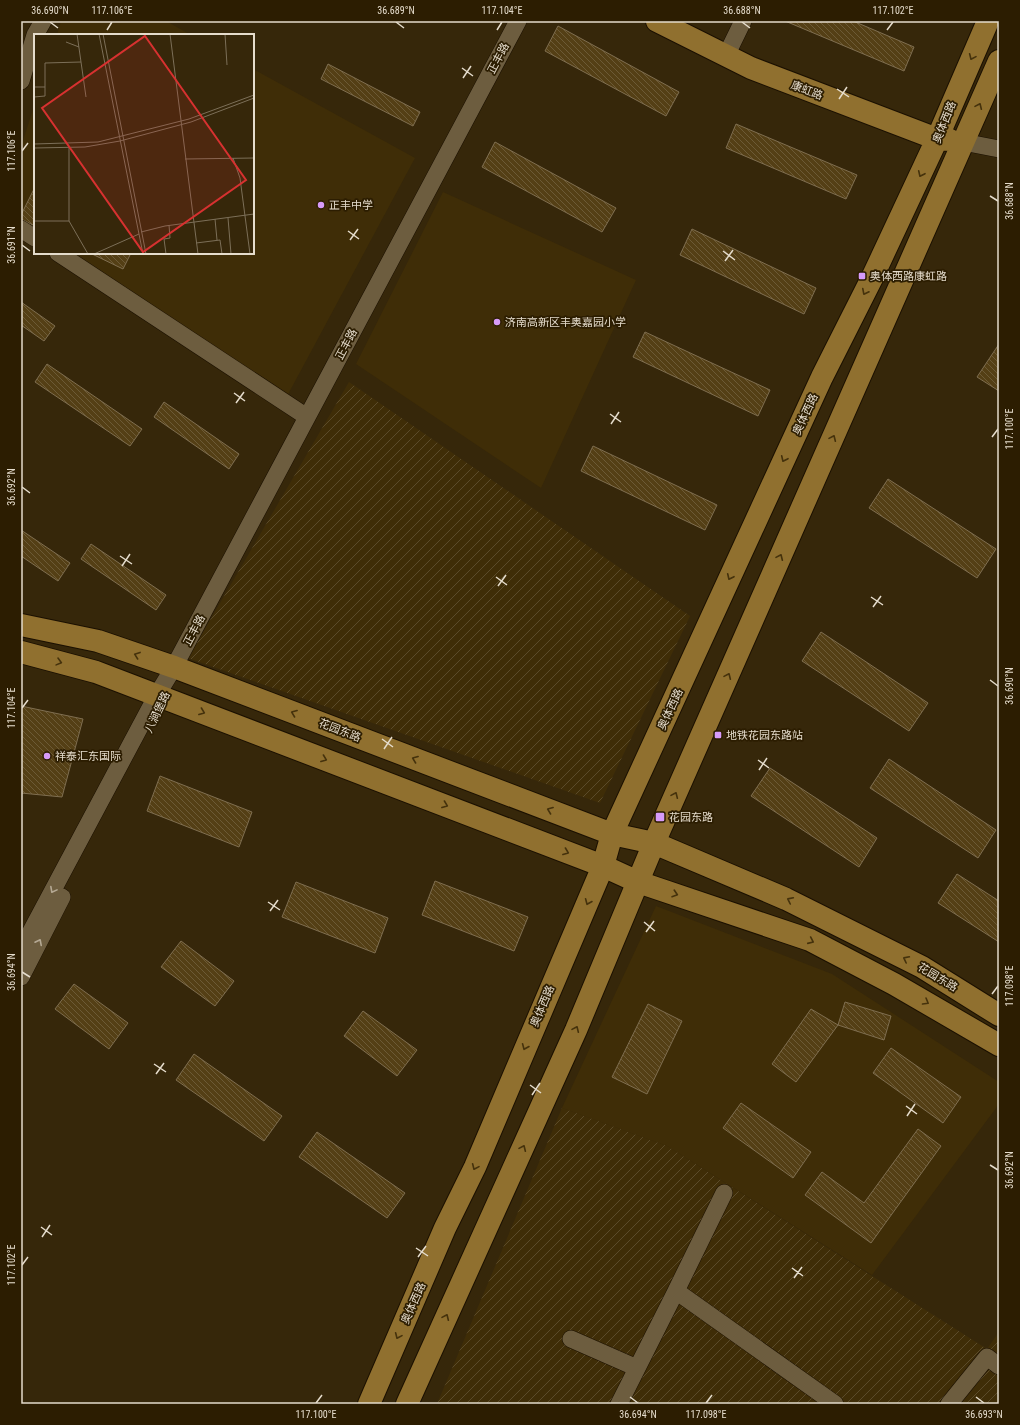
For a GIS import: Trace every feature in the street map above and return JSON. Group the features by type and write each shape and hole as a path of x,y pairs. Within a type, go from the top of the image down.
{"main road":[{"name":"康虹路","path":"657,21 751,68 937,139 963,142"},
{"name":"奥体西路","path":"369,1404 445,1228 475,1167 603,866 612,834 822,377 872,278 937,139 988,21"},
{"path":"407,1404 576,1030 654,844 999,61"},
{"name":"花园东路","path":"21,625 98,641 174,668 612,834 654,844 786,899 922,967 999,1015"},
{"path":"21,652 96,672 603,866 638,882 810,940 894,984 999,1045"}],"street":[{"path":"36,34 43,21"},
{"name":"正丰路","path":"174,668 518,21"},
{"path":"726,56 743,21"},
{"path":"21,80 34,38"},
{"path":"963,142 999,149"},
{"path":"21,229 34,237"},
{"path":"60,254 307,417"},
{"name":"八涧堡路","path":"21,977 174,668"},
{"name":"八涧堡路","path":"21,950 161,696"},
{"path":"619,1404 724,1193"},
{"path":"676,1291 835,1404"},
{"path":"571,1339 637,1368"},
{"path":"948,1404 987,1358 999,1366"}],"shaded area":[{"path":"61,21 166,21 189,34 57,34"},
{"name":"正丰中学","path":"254,70 415,158 285,400 65,254 254,254"},
{"path":"34,106 34,233 21,225 21,147"},
{"name":"济南高新区丰奥嘉园小学","path":"443,192 636,280 541,488 356,364"},
{"path":"349,382 690,616 600,803 188,658"},
{"path":"656,906 832,974 999,1082 999,1104 872,1275 667,1146 562,1108"},
{"path":"562,1108 667,1146 987,1349 999,1332 999,1404 437,1404"}],"building":[{"path":"785,21 853,21 914,47 904,71"},
{"path":"558,26 679,92 666,116 545,51"},
{"path":"328,64 420,112 413,126 321,79"},
{"path":"736,124 857,175 846,199 726,148"},
{"path":"495,142 616,208 602,232 482,167"},
{"path":"34,189 34,226 21,219 21,215"},
{"path":"692,229 816,288 804,314 680,255"},
{"path":"92,254 130,254 123,269"},
{"path":"21,302 55,326 44,341 21,325"},
{"path":"645,332 770,390 758,416 633,357"},
{"path":"999,344 999,391 977,377"},
{"path":"47,364 142,429 130,446 35,382"},
{"path":"164,402 239,454 229,469 154,417"},
{"path":"593,446 717,505 705,530 581,471"},
{"path":"888,479 996,549 977,578 869,508"},
{"path":"21,530 70,563 58,581 21,556"},
{"path":"91,544 166,595 156,610 81,559"},
{"path":"821,632 928,703 909,731 802,661"},
{"name":"祥泰汇东国际","path":"21,706 83,719 62,797 21,793"},
{"path":"889,759 996,830 978,858 870,788"},
{"path":"770,768 877,838 859,867 751,796"},
{"path":"160,776 252,812 239,847 147,811"},
{"path":"957,874 999,901 999,942 938,903"},
{"path":"435,881 528,917 514,951 422,915"},
{"path":"296,882 388,918 375,953 282,917"},
{"path":"181,941 234,981 215,1006 161,967"},
{"path":"74,984 128,1023 109,1049 55,1009"},
{"path":"845,1002 891,1016 884,1040 838,1025"},
{"path":"648,1004 682,1021 647,1094 612,1077"},
{"path":"811,1009 838,1025 796,1082 772,1064"},
{"path":"363,1011 417,1050 397,1076 344,1036"},
{"path":"891,1048 961,1097 943,1123 873,1073"},
{"path":"194,1054 282,1116 264,1141 176,1080"},
{"path":"741,1103 811,1152 793,1178 723,1128"},
{"path":"918,1129 941,1146 871,1243 805,1195 822,1172 864,1203"},
{"path":"317,1132 405,1193 387,1218 299,1157"}],"place":[{"name":"正丰中学","path":"321,205"},
{"name":"奥体西路康虹路","path":"862,276"},
{"name":"济南高新区丰奥嘉园小学","path":"497,322"},
{"name":"地铁花园东路站","path":"718,735"},
{"name":"祥泰汇东国际","path":"47,756"},
{"name":"花园东路","path":"660,817"}]}
